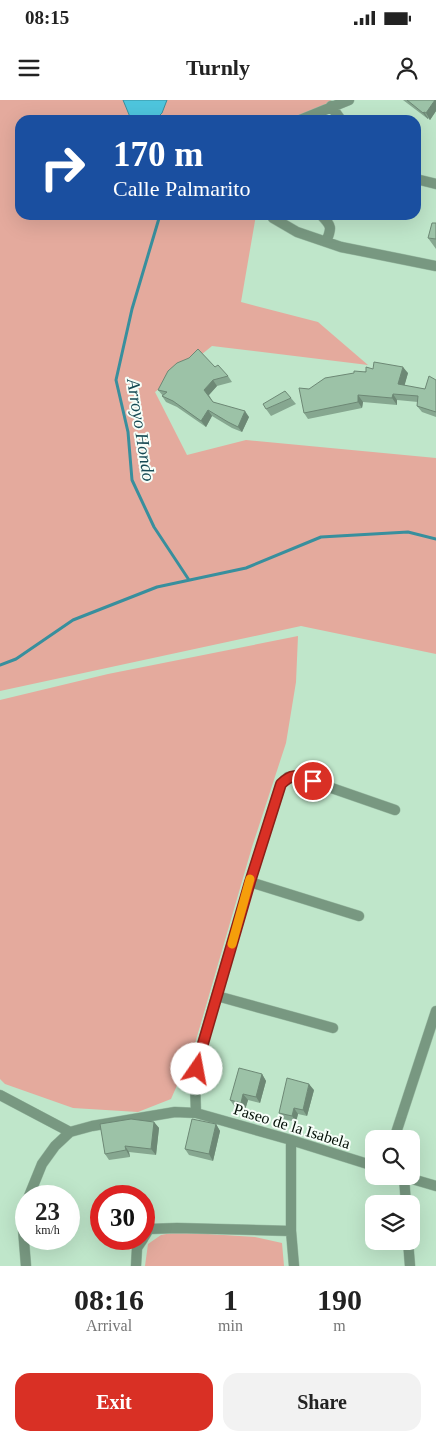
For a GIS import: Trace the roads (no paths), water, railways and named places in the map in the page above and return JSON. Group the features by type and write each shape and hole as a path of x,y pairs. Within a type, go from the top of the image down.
{"street":[{"path":"311,115 349,100"},
{"path":"331,106 337,115"},
{"path":"421,180 436,184"},
{"path":"276,220 297,232 341,248 436,266"},
{"path":"326,220 330,224 331,231 326,242"},
{"path":"196,1113 195,1084 200,1054 250,882 281,784 288,777 297,776 395,810"},
{"path":"250,882 359,916"},
{"path":"217,996 333,1028"},
{"path":"397,1130 436,1011"},
{"path":"0,1095 70,1132 55,1146 42,1164 34,1185"},
{"name":"Paseo de la Isabela","path":"70,1132 100,1124 175,1112 196,1113 365,1163"},
{"path":"292,1140 291,1231 294,1266"},
{"path":"420,1182 436,1186"},
{"path":"155,1229 291,1231"},
{"path":"25,1250 26,1266"},
{"path":"136,1266 137,1250"},
{"path":"409,1250 410,1266"}],"water":[{"path":"123,100 167,100 160,115 129,115"}],"waterway":[{"name":"Arroyo Hondo","path":"159,220 132,309 116,380 128,432 132,480 154,527 189,580"},
{"name":"Arroyo Hondo","path":"0,665 16,659 73,620 157,587 246,568 321,537 408,532 436,539"}]}
